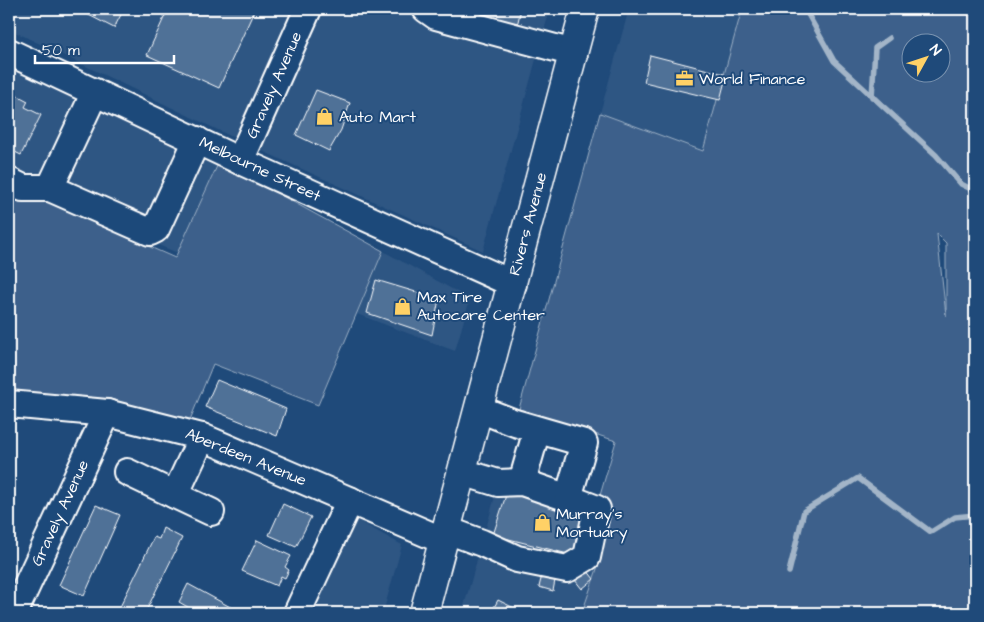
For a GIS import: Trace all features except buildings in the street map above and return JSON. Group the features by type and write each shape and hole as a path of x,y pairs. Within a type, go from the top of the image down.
{"main road":[{"name":"Rivers Avenue","path":"424,613 585,9"}],"street":[{"name":"Gravely Avenue","path":"240,161 308,9"},
{"path":"426,9 436,16 574,53"},
{"name":"Melbourne Street","path":"9,52 240,161 513,284"},
{"path":"50,188 95,92"},
{"path":"9,181 23,188 50,188 150,232 156,229 197,140"},
{"name":"Aberdeen Avenue","path":"9,404 107,413 202,437 350,500 445,536 482,543 517,559 567,568 587,557 597,509 568,498"},
{"path":"462,472 498,483 522,482 568,498 584,443 537,430 479,409"},
{"name":"Gravely Avenue","path":"14,613 107,413"},
{"path":"522,482 537,430"},
{"path":"175,495 202,437"},
{"path":"128,472 210,512"},
{"path":"297,613 350,500"}],"shaded area":[{"path":"9,9 550,9 483,251 247,144 9,29"},
{"path":"629,9 742,9 726,77 703,151 600,113"},
{"path":"742,9 975,9 975,613 582,613 599,563 607,514 596,509 616,441 519,409 600,113 703,151","holes":["937,234 946,243 946,315"]},
{"path":"9,65 218,164 178,253 9,184"},
{"path":"218,164 262,185 383,251 318,405 213,364 185,432 9,404 9,185 175,258"},
{"path":"383,251 470,299 455,351 357,314"},
{"path":"500,479 608,514 599,563 582,613 462,613"},
{"path":"355,519 402,545 383,613 310,613"}],"waterway":[{"path":"805,9 834,61 936,155 961,184 975,191"},
{"path":"872,97 875,48 889,38"},
{"path":"789,572 804,511 858,478 931,532 955,517 975,515"}],"place":[{"name":"World Finance","path":"685,79"},
{"name":"Auto Mart","path":"325,117"},
{"name":"Max Tire Autocare Center","path":"403,306"},
{"name":"Murray's Mortuary","path":"542,523"}]}
